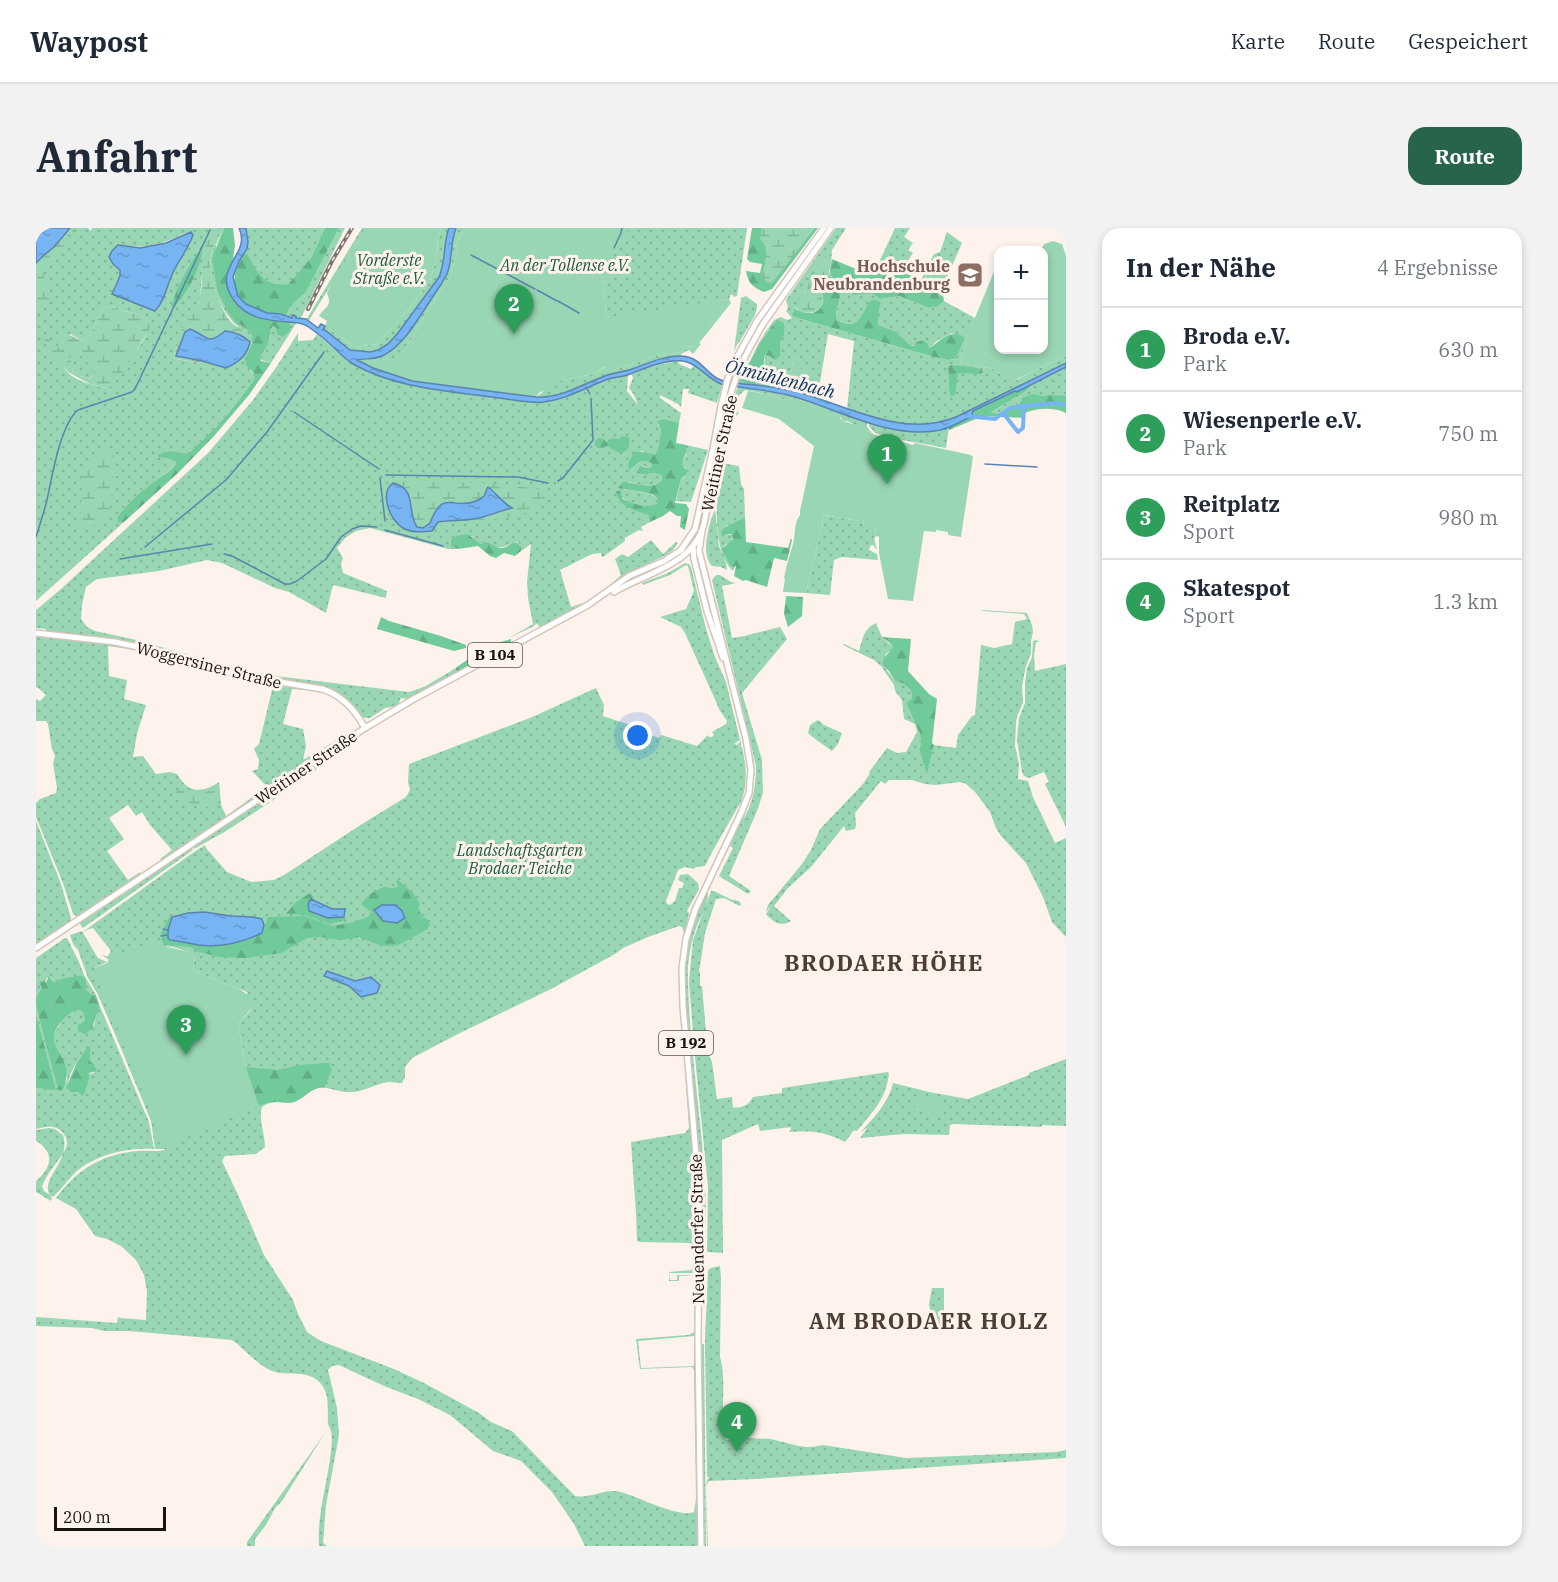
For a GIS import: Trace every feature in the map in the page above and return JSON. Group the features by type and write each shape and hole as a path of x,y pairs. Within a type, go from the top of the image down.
{"main road":[{"name":"Weitiner Straße","path":"588,605 629,576 664,561 676,553 695,529 721,406 772,305 824,228"},
{"name":"Weitiner Straße","path":"36,948 365,728 412,700 683,556 693,546 702,531 726,408 728,378 747,339 831,228"},
{"name":"Neuendorfer Straße","path":"695,529 693,546 695,562 702,576"},
{"name":"Neuendorfer Straße","path":"701,1546 698,1354 699,1189 682,977 690,924 703,891 746,802 751,770 728,670 711,627 699,551 702,531"},
{"path":"683,547 693,546 699,551"},
{"path":"683,556 695,562"},
{"name":"Woggersiner Straße","path":"36,633 125,644 243,676 322,689 333,693 348,704 365,728"}],"green space":[{"path":"63,228 76,228 55,259 43,270 45,284 50,288 50,296 46,306 36,311 36,255"},
{"path":"70,228 88,228 91,231 92,228 224,228 216,245 218,292 236,323 252,335 252,342 245,358 251,371 256,374 231,409 189,455 170,451 160,457 176,462 169,471 144,489 125,508 117,518 118,523 124,522 36,601 36,263","holes":["222,232 212,255 212,276 222,305 239,327 202,363 175,359 174,354 189,314 195,309 200,297 204,252","186,233 191,242 171,276 165,296 114,287 120,276 118,245 137,247 153,245","105,306 137,314 151,321 139,346 106,388 73,377 63,365 60,350 68,356 73,371 91,379 93,370 87,361 61,341 70,334 83,341 91,334"]},
{"path":"224,228 233,228 235,245 233,260 228,269 232,297 265,320 290,322 290,331 283,337 277,334 273,326 268,345 260,357 261,361 271,363 249,395 178,473 124,522 118,523 117,518 129,503 144,489 170,471 176,462 159,457 159,454 170,451 189,454 216,427 255,378 255,374 246,365 245,358 252,343 252,335 236,323 218,293 212,258"},
{"path":"246,228 325,228 311,258 288,284 280,284 263,277 248,254 244,253 248,241"},
{"path":"325,228 339,228 306,292 289,308 286,315 269,314 256,309 240,298 234,283 238,264 244,253 248,254 263,277 273,283 288,284 311,258"},
{"path":"339,228 345,228 301,318 286,315 289,308 306,292"},
{"path":"362,228 366,228 308,322 306,320"},
{"name":"Vorderste Straße e.V.","path":"366,228 441,228 430,281 378,344 354,347 325,326 327,321 319,316 329,302 327,293 332,282"},
{"path":"441,228 449,228 439,276 388,344 370,352 350,350 322,330 325,326 354,347 378,344 430,281"},
{"path":"456,228 465,228 455,246 458,250 449,279 405,350 390,362 387,358 382,361 366,361 364,364 358,360 385,354 394,348 413,326 433,297 447,270 451,260"},
{"name":"An der Tollense e.V.","path":"465,228 626,228 628,230 603,273 606,316 729,299 731,303 696,347 683,346 681,352 656,356 608,371 605,367 593,374 558,381 553,390 540,392 536,397 412,381 364,364 365,361 382,361 387,358 390,361 405,350 449,279 458,250 455,246"},
{"path":"626,228 747,228 737,296 734,297 731,294 729,299 617,317 606,316 603,273 627,230"},
{"path":"752,228 818,228 772,289 764,292 752,284 746,271 760,273 762,264 750,262 747,259"},
{"path":"762,228 815,228 772,283 767,282 762,276 766,251 760,239"},
{"path":"836,228 846,228 832,250 831,264 827,260 809,281 797,309 793,312 794,317 934,357 955,359 963,343 952,333 929,348 910,345 895,331 878,325 880,306 866,307 861,317 852,324 837,320 836,313 842,289 834,279 847,283 850,292 870,293 880,299 899,296 929,308 937,307 944,301 975,318 960,363 994,369 1015,381 1066,356 1066,363 948,421 922,425 896,424 847,409 854,341 828,334 819,388 806,385 796,368 798,357 794,356 788,390 755,385 763,373 766,354 770,356 781,347 781,340 774,323 750,360 758,344 774,320 781,317 787,320 792,318 786,311 788,308 786,300"},
{"path":"895,228 910,228 904,237 913,243 908,250 913,253 901,271 874,273"},
{"path":"220,229 222,231 211,257 211,272 216,291 227,316 242,330 250,343 249,350 241,361 227,368 221,368 175,359 174,355 185,322 199,299 204,251 212,235","holes":["190,329 210,339 225,331 226,368 182,358 178,350 185,332"]},
{"path":"947,232 962,243 942,289 921,280 934,254 940,252"},
{"path":"1053,241 1062,244 1066,256 1066,356 1014,381 994,369 960,363 967,337 994,272 994,354 1048,354 1048,246 1043,246"},
{"path":"202,252 192,282 174,308 171,307 178,287 196,254"},
{"path":"825,256 831,264 829,272 834,281 823,295 820,309 814,312 800,312 796,307 799,297 805,293 809,281"},
{"path":"832,259 868,274 901,271 942,289 944,301 937,307 929,308 899,296 880,299 870,293 853,295 847,283 831,276"},
{"path":"834,281 842,289 836,313 837,320 854,323 870,301 877,300 880,306 878,325 895,331 910,345 914,346 923,340 929,348 949,335 964,337 955,359 934,357 792,315 795,309 807,313 818,310 823,302 823,292"},
{"path":"746,296 757,304 757,308 734,351 741,298"},
{"path":"105,306 137,314 151,321 151,327 121,375 111,387 106,388 90,384 68,372 50,358 44,338 46,337 69,356 73,371 91,379 93,370 89,364 57,335 60,331 83,341 91,334"},
{"path":"780,321 784,323 784,336 781,340 780,356 775,360 765,355 762,373 755,385 743,384 742,377 759,344 774,323"},
{"path":"290,322 297,322 271,363 261,360 260,357 268,345 273,326 290,331"},
{"path":"298,333 298,341 313,340 317,334 359,368 404,384 543,403 574,394 609,379 628,375 627,391 638,405 629,388 633,378 631,374 649,367 678,361 679,364 691,369 694,365 722,386 717,403 688,393 689,389 683,389 681,407 660,395 660,398 681,413 679,423 665,419 658,424 661,430 657,453 649,454 641,451 634,464 643,461 650,462 651,467 643,466 639,473 661,475 662,479 651,486 629,482 617,488 643,492 658,499 657,505 648,507 633,504 621,496 618,499 648,515 650,522 641,527 643,531 639,530 625,538 625,541 603,557 601,553 592,554 560,570 571,607 586,602 541,628 536,623 507,639 533,624 527,582 531,544 521,551 518,542 504,547 495,547 475,541 472,536 451,546 458,549 448,549 370,528 356,531 345,538 337,548 343,558 341,564 343,573 387,591 386,598 333,585 326,613 289,592 275,588 222,563 207,560 159,571 97,579 86,587 81,619 87,627 234,667 275,676 409,692 424,687 456,668 459,672 407,699 401,698 400,704 387,707 370,718 362,717 340,694 323,687 244,674 115,640 46,632 46,629 37,628 36,630 36,610 208,453 253,400"},
{"path":"699,343 701,344 693,354 689,350 681,356 652,361 549,397 536,397 558,381 593,374 606,367 613,370 656,356 681,352 683,346 696,347"},
{"path":"794,355 798,357 797,368 809,370 806,385 819,388 817,398 788,390"},
{"path":"749,361 745,370 743,384 739,384 739,380"},
{"path":"950,365 973,367 983,372 980,374 958,373 955,395 952,396 949,388 948,368"},
{"path":"1066,367 1066,396 1041,395 1010,408 1001,415 991,412 1025,392 1034,382"},
{"path":"1034,382 1025,392 991,412 1001,415 1017,406 1024,397 1033,394 1066,396 1066,413 1045,409 1025,413 1024,418 983,416 949,430 949,427 970,417 973,411"},
{"path":"738,387 797,397 867,422 867,427 872,433 843,421 840,416 808,402 788,398 785,400 745,390 733,401 734,408 739,413 728,426 732,401"},
{"path":"748,391 785,400 788,398 808,402 841,416 843,421 859,426 875,435 973,457 961,537 936,530 936,532 924,531 913,601 888,599 875,524 873,528 863,526 864,522 861,518 859,521 824,515 806,593 783,592 784,578 814,446 779,419 742,408"},
{"path":"665,419 679,423 676,443 686,445 682,465 687,470 686,475 681,479 675,503 686,504 689,509 685,530 680,527 681,516 670,511 650,522 648,515 620,501 616,491 620,491 623,499 636,504 649,506 657,504 658,499 653,495 617,488 623,482 650,486 659,483 662,479 661,475 657,474 637,473 640,466 651,467 652,464 649,462 640,462 630,470 628,464 634,452 657,453 661,430 657,421"},
{"path":"869,422 909,431 929,431 949,427 946,448 875,433 869,426"},
{"path":"622,436 629,437 629,447 624,452 616,452 608,446 599,448 595,446 595,441 599,438 607,442 612,438 619,439"},
{"path":"686,445 708,450 691,502 676,501 681,479 685,477 686,468 681,465 686,455"},
{"path":"104,451 113,451 115,461 110,510 90,528 83,529 80,525 83,466 90,458"},
{"path":"721,463 739,466 741,484 744,489 745,517 726,526 725,536 726,534 732,535 732,541 724,546 732,567 735,566 733,571 726,562 718,535 717,504"},
{"path":"391,481 485,483 541,489 545,499 540,507 527,513 490,520 447,523 430,534 418,534 400,528 388,515 385,496","holes":["491,488 494,494 510,509 475,519 438,522 422,532 402,528 411,500 413,521 417,527 423,528 431,523 434,514 451,501 473,502"]},
{"path":"715,509 719,546 727,570 712,566 708,561 706,546 708,530"},
{"path":"824,515 859,521 861,518 864,522 863,526 875,524 876,536 874,538 877,550 873,545 869,550 877,554 878,560 842,557 834,560 830,595 806,593"},
{"path":"745,517 746,542 788,548 791,538 792,540 787,561 774,558 767,587 743,581 734,576 736,566 730,565 722,549 733,539 731,534 723,537 721,533 723,530"},
{"path":"467,534 482,544 485,542 499,548 509,546 513,542 518,543 521,551 515,556 504,553 496,558 478,546 458,549 451,546 451,540 456,536"},
{"path":"651,540 663,554 676,542 678,543 668,554 627,574 604,591 621,575 615,559 622,554 628,557"},
{"name":"Landschaftsgarten Brodaer Teiche","path":"685,563 691,567 706,629 726,682 740,740 734,744 742,747 746,773 741,801 705,866 694,869 685,867 678,870 666,901 670,905 675,901 679,888 682,888 684,883 678,880 680,875 688,874 698,883 699,889 687,911 689,913 682,952 696,1196 694,1201 696,1204 695,1272 669,1273 670,1280 677,1280 677,1275 695,1276 696,1341 694,1342 694,1336 638,1341 641,1368 694,1366 694,1345 696,1345 699,1546 585,1546 574,1524 552,1492 521,1461 493,1451 450,1415 339,1365 332,1366 328,1370 337,1408 339,1435 326,1505 323,1543 327,1546 319,1546 321,1513 332,1437 328,1424 326,1394 317,1380 307,1375 267,1369 232,1340 104,1331 92,1328 36,1326 36,1317 117,1323 118,1317 146,1320 147,1291 144,1275 136,1260 121,1246 95,1236 76,1209 56,1198 82,1171 101,1160 124,1153 165,1150 155,1149 151,1121 70,935 82,931 98,958 107,962 94,968 246,1067 238,1024 251,1010 247,992 196,972 193,969 195,956 176,948 164,946 109,960 101,954 107,957 111,951 93,928 84,931 205,845 227,872 251,882 274,880 406,797 410,790 409,764 530,718 596,688 604,705 603,716 651,732 650,735 659,738 661,735 697,746 708,735 712,737 714,735 712,732 726,724 727,721 719,709 685,633 681,627 660,617 686,609 694,591 688,566 643,585 642,583 668,573","holes":["679,926 682,927 684,933 679,983 689,1128 685,1133 631,1142 637,1241 689,1243 692,1249 694,1260 692,1270 669,1272 669,1281 679,1281 680,1276 692,1276 693,1278 695,1328 693,1333 636,1339 640,1369 692,1367 694,1370 696,1499 694,1512 687,1513 669,1510 615,1491 575,1496 512,1431 491,1422 424,1383 321,1341 307,1332 293,1300 264,1255 222,1161 225,1156 256,1154 265,1147 261,1117 262,1107 266,1104 294,1102 318,1088 351,1092 388,1082 402,1083 405,1077 405,1067 412,1058 551,989 623,948"]},
{"path":"716,575 736,583 722,586 732,638 780,627 787,639 742,693 762,760 763,793 729,876 751,891 748,894 719,876 733,848 730,846 751,795 743,820 749,807 756,766 712,580"},
{"path":"712,584 754,761 754,768"},
{"path":"786,596 803,597 802,616 788,627 784,614"},
{"path":"983,610 1027,613 1032,625 1031,653 1022,686 1023,703 1016,723 1015,746 1019,764 1018,779 1028,781 1033,797 1055,843 1066,838 1066,937 1052,922 1043,897 1026,863 1001,836 990,812 975,792 960,782 936,785 912,780 889,780 885,784 881,781 855,813 855,829 846,831 844,826 811,867 788,888 774,906 791,921 784,924 775,922 766,914 772,905 766,912 768,905 802,864 820,829 863,784 887,748 897,753 906,752 917,732 915,724 904,719 902,700 881,666 874,660 843,645 859,651 866,631 876,623 882,637 893,647 886,654 882,664 895,681 904,684 911,691 912,698 906,703 920,734 919,749 927,774 934,745 956,748 958,735 975,715 981,645 994,648 1012,644 1015,622 1027,619 1024,614"},
{"path":"381,617 466,645 466,648 454,651 377,629"},
{"path":"36,635 142,649 142,651 108,646 109,676 127,680 124,699 146,705 133,757 143,756 156,774 170,772 177,774 186,785 195,790 201,790 219,782 221,805 226,816 265,788 265,792 162,860 160,859 172,850 142,812 136,816 128,805 109,818 124,839 107,851 128,880 140,872 140,874 79,916 73,914 36,817 36,803 56,793 57,788 53,763 55,756 48,724 46,721 36,721 36,699 40,701 46,695 36,688"},
{"path":"882,637 911,639 908,671 929,694 937,699 932,743 934,745 927,775 919,749 920,734 906,703 912,698 911,691 904,684 895,681 882,664 893,647"},
{"path":"511,639 511,643 459,672 456,670 473,654 473,647 484,647"},
{"path":"1033,641 1040,642 1036,642 1035,671 1066,664 1066,827 1045,784 1049,782 1044,772 1029,778 1022,772 1017,740 1019,718 1025,703 1025,683 1027,668 1032,657"},
{"path":"272,683 306,690 292,689 283,724 303,729 306,746 303,760 353,732 269,789 252,771 258,769 259,760 254,749 259,744"},
{"path":"818,720 842,733 838,744 832,751 808,733 810,725"},
{"path":"341,749 326,763 266,805 194,849 192,846 330,754"},
{"path":"219,785 221,805 199,807 180,797 175,798 178,789 185,786 188,791 203,794"},
{"path":"36,821 61,884 71,918 70,922 36,945"},
{"path":"192,848 193,850 83,928 80,924 81,920"},
{"path":"398,880 413,893 420,904 418,908 423,918 426,918 430,925 426,930 398,945 379,945 359,937 342,940 320,937 307,938 281,953 245,958 219,957 196,951 191,947 165,945 161,935 170,916 172,917 167,935 170,940 200,945 262,933 268,917 305,916 333,926 354,922 368,917 371,911 362,903 370,894 384,887 398,886 396,881"},
{"path":"711,891 739,901 741,904 740,906 724,898 716,899 705,933 699,972 708,1054 712,1062 717,1099 732,1097 733,1108 737,1108 747,1104 753,1097 782,1093 782,1088 888,1072 889,1074 885,1091 878,1105 845,1142 818,1133 789,1132 791,1127 760,1131 758,1124 722,1140 723,1253 707,1252 708,1187 689,981 693,940"},
{"path":"707,892 707,903 695,931 688,962 692,1050 705,1186 705,1255 702,1247 701,1182 685,975 688,940"},
{"path":"310,893 314,898 311,899 328,918 344,917 346,920 330,924 305,915 286,914 296,902"},
{"path":"65,938 96,995 88,991 84,979 73,976 54,982 51,977 47,978 36,997 36,958"},
{"path":"159,942 164,946 193,953 195,956 193,969 196,972 239,989 250,996 251,1009 238,1024 246,1067 259,1106 164,1147 94,968 107,963 109,959"},
{"path":"49,976 54,982 82,976 86,980 86,989 96,995 99,1004 92,1028 86,1034 78,1031 78,1025 85,1020 83,1012 78,1010 62,1021 54,1034 54,1043 66,1070 64,1088 60,1091 36,1006 36,997 42,987 39,983 46,982"},
{"path":"99,1004 149,1122 154,1149 124,1151 86,1164 53,1197 44,1191 42,1186 65,1150 67,1142 66,1137 57,1128 36,1129 36,1088 56,1089 36,1014 36,1006 59,1090 63,1089 67,1079 65,1064 55,1048 53,1035 71,1012 78,1010 84,1012 85,1020 80,1023 80,1033 86,1034 94,1025","holes":["87,1047 90,1050 90,1061 94,1073 89,1074 85,1093 67,1090 71,1073 77,1062"]},
{"path":"36,1014 56,1089 55,1090 36,1088"},
{"path":"87,1047 90,1047 90,1061 97,1071 89,1073 86,1090 82,1096 66,1088 77,1062"},
{"path":"1066,1059 1066,1126 953,1124 950,1125 949,1135 904,1134 860,1138 868,1127 860,1133 884,1104 893,1083 968,1099"},
{"path":"329,1063 332,1070 324,1087 294,1102 271,1102 250,1109 227,1078 246,1067 278,1070 299,1065"},
{"path":"918,1096 944,1103 941,1116 914,1109"},
{"path":"49,1128 63,1135 64,1145 63,1154 48,1185 51,1201 36,1192 36,1181 48,1166 49,1156 47,1150 36,1141 36,1130"},
{"path":"720,1266 722,1432 726,1432 726,1440 735,1437 769,1439 804,1447 823,1445 906,1458 1066,1450 1066,1458 709,1481 706,1485 709,1478 707,1476 705,1339 708,1270"},
{"path":"932,1288 944,1288 944,1324 933,1324 929,1304"},
{"path":"701,1344 704,1344 706,1546 703,1546"},
{"path":"325,1433 255,1539 255,1546 247,1546 247,1542"},
{"path":"706,1488 708,1546 707,1546"}],"water":[{"path":"36,228 70,228 36,263"},
{"path":"239,228 246,228 248,242 247,249 233,277 238,296 246,304 267,313 292,318 293,315 296,318 306,319 318,328 321,324 325,326 323,330 350,350 370,352 388,344 439,277 449,228 456,228 447,274 411,329 399,344 381,357 357,360 412,381 545,397 554,396 608,375 654,361 682,356 693,359 716,378 724,381 789,390 871,417 913,424 935,423 956,417 1066,363 1066,367 973,411 970,417 956,424 941,430 923,432 905,431 868,423 790,395 721,384 692,364 681,361 658,364 544,402 424,388 387,379 353,364 305,325 258,318 238,306 227,288 226,278 240,246 242,237"},
{"path":"191,232 193,235 191,240 155,311 112,294 120,276 120,270 109,257 118,245 140,248 166,243"},
{"path":"190,329 210,339 225,331 232,332 250,342 242,358 226,368 176,356 185,332"},
{"path":"393,483 401,486 409,495 417,527 423,528 430,523 435,512 445,503 461,504 476,501 484,496 488,487 512,508 477,518 438,522 432,531 410,531 398,524 390,513 387,493"},
{"path":"311,899 332,909 345,909 344,917 328,918 309,911 308,904"},
{"path":"382,905 396,905 405,918 397,923 383,921 374,910"},
{"path":"204,912 262,919 264,925 262,933 239,942 215,946 198,945 168,938 172,917"},
{"path":"327,971 355,981 371,977 380,985 377,993 361,997 349,986 324,976"}],"waterway":[{"path":"614,248 622,228"},
{"path":"36,537 66,427 78,410 135,389 210,230"},
{"path":"471,255 535,289"},
{"path":"537,290 557,301"},
{"path":"558,301 579,313"},
{"path":"145,547 226,480 267,432 324,352"},
{"path":"586,387 590,394"},
{"path":"558,481 563,478 593,440 591,399"},
{"path":"967,416 995,419 1010,408 1055,403 1066,405"},
{"path":"1003,413 1018,432 1023,428 1024,405"},
{"path":"294,412 379,469"},
{"path":"985,464 1037,467"},
{"path":"386,475 518,477 548,483"},
{"path":"380,478 385,521"},
{"path":"224,554 285,584 290,584 326,559 341,537 352,529 361,526 377,527"},
{"path":"385,530 443,546"},
{"path":"120,559 212,544"},
{"path":"163,929 168,930"},
{"path":"161,936 167,935"}],"railway":[{"path":"308,309 332,261 352,228"}],"place":[{"name":"Hochschule Neubrandenburg","path":"970,275"},
{"name":"Wiesenperle e.V.","path":"514,334"},
{"name":"Broda e.V.","path":"887,484"},
{"name":"Reitplatz","path":"186,1055"},
{"name":"Skatespot","path":"737,1452"}],"district":[{"name":"BRODAER HÖHE","path":"884,963"},
{"name":"AM BRODAER HOLZ","path":"929,1321"}],"water label":[{"name":"Ölmühlenbach","path":"780,379"}]}
